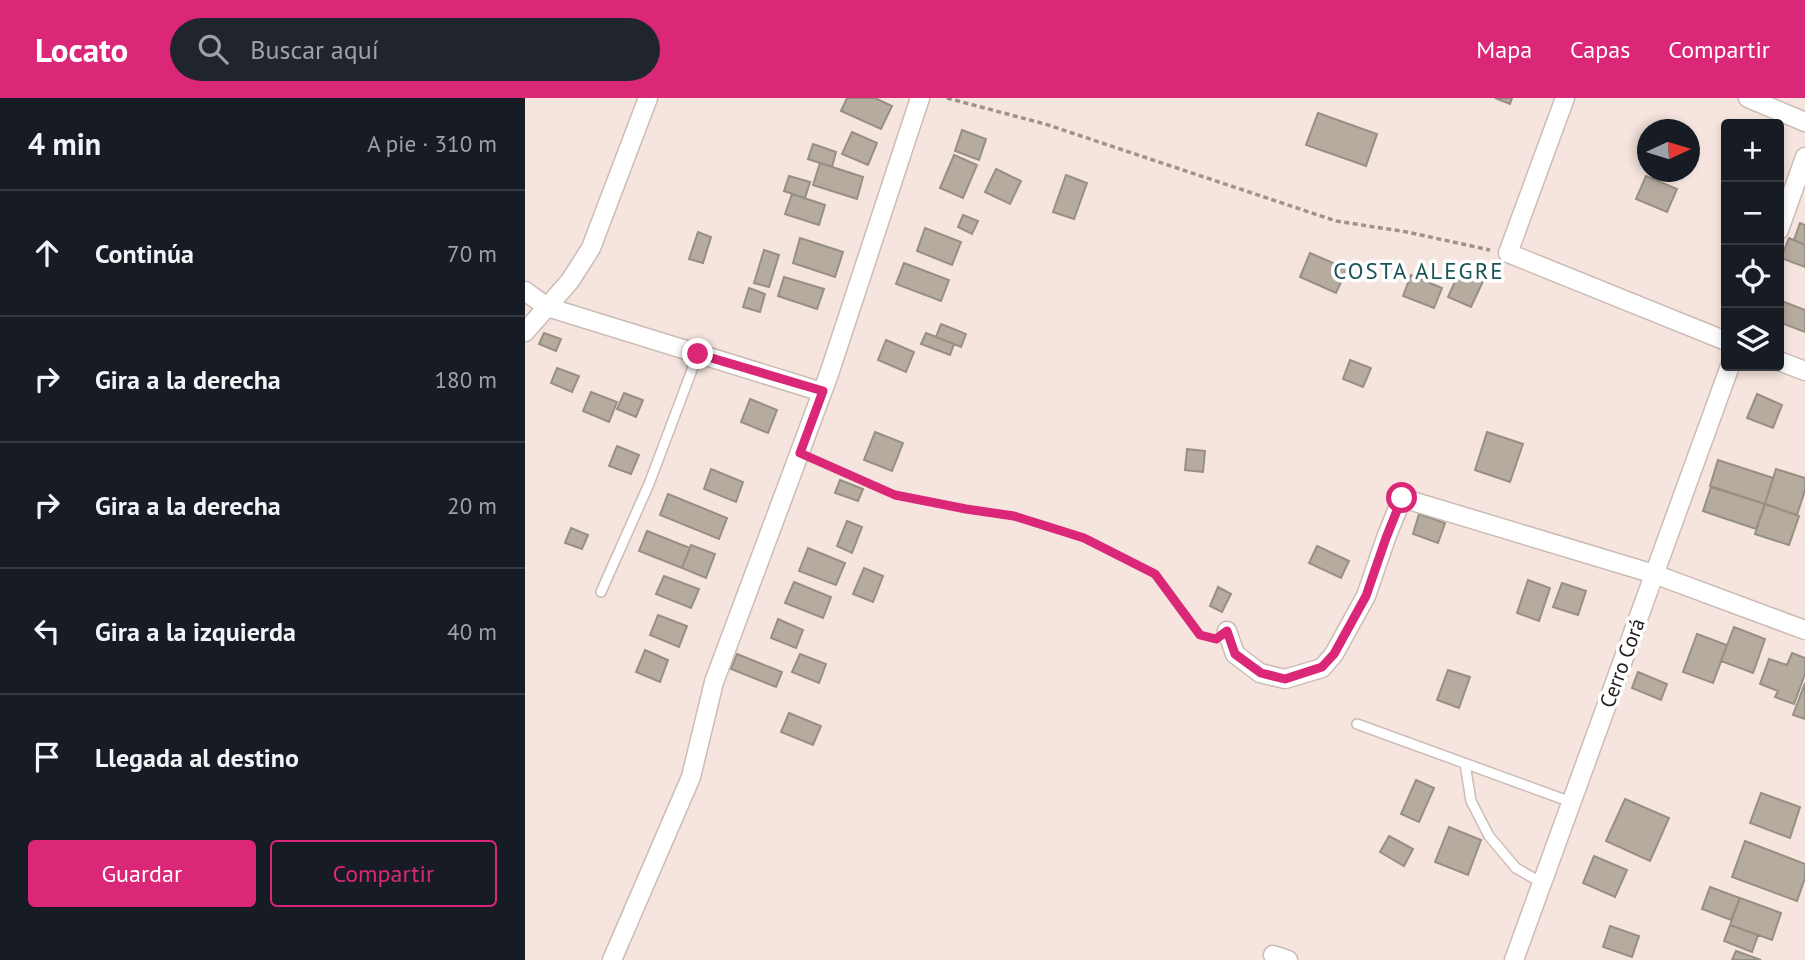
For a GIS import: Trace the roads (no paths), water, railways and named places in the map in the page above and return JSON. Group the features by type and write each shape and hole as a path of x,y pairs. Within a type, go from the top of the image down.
{"street":[{"path":"525,332 570,281 591,248 648,98"},
{"path":"612,960 691,777 714,682 823,391 920,98"},
{"path":"1565,98 1508,253 1721,339"},
{"path":"1748,98 1805,122"},
{"path":"1784,216 1805,158"},
{"path":"525,291 547,307 823,391"},
{"path":"1784,363 1805,371"},
{"name":"Cerro Corá","path":"1514,960 1728,371"},
{"path":"1227,631 1235,654 1261,673 1285,679 1322,667 1334,654 1366,596 1402,498 1654,574 1805,630"}],"lane":[{"path":"601,592 649,484 698,354"},
{"path":"1357,724 1571,802"},
{"path":"1465,764 1471,801 1489,836 1516,868 1542,883"}],"district":[{"name":"COSTA ALEGRE","path":"1419,270"}]}
